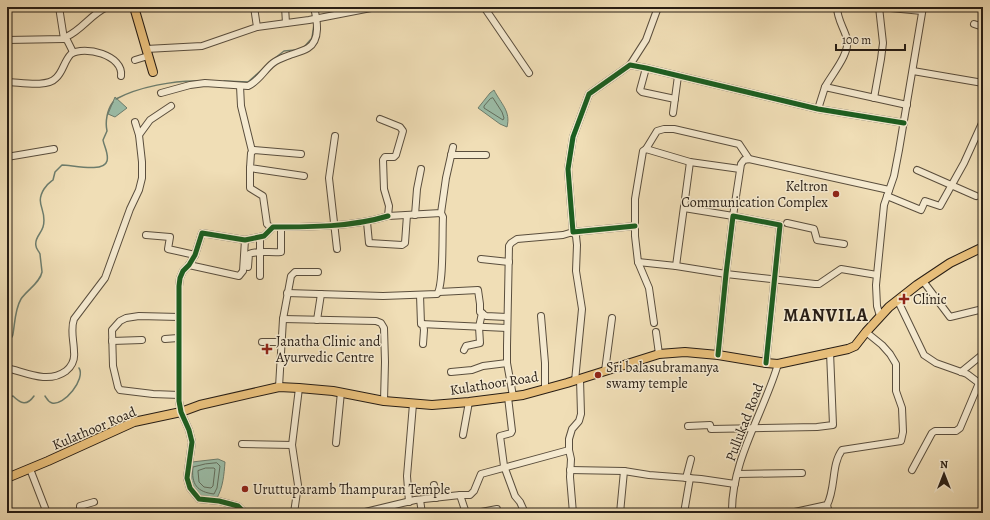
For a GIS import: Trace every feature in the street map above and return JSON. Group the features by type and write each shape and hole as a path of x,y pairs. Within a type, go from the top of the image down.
{"main road":[{"path":"134,7 153,72"},
{"name":"Kulathoor Road","path":"7,478 134,422 181,412 200,405 279,387 341,392 384,401 432,405 523,395 577,380 659,354 685,352 718,355 778,364 856,346 866,332 889,307 923,280 950,263 983,247"}],"street":[{"path":"59,7 64,39 68,41 73,52"},
{"path":"7,40 64,39 74,33 92,16 107,7"},
{"path":"254,7 257,27"},
{"path":"285,7 286,23"},
{"path":"161,93 190,85 206,83 240,86 248,86 252,84 273,63 281,58 309,48 315,40 317,27 314,19 314,7"},
{"path":"135,60 147,52 202,46 257,27 314,19 376,7"},
{"path":"484,7 529,73"},
{"path":"818,109 825,86 846,52 847,41 840,24 837,7"},
{"path":"874,98 882,59 880,7 923,9 895,169 884,205 876,297 880,316"},
{"path":"573,513 569,439 572,429 579,421 581,414 577,380 582,309 576,271 577,245 576,236 573,232 568,169 573,137 589,94 630,66 646,40 657,10"},
{"path":"974,24 983,26"},
{"path":"7,82 34,84 51,82 56,78 67,58 73,52 84,51 103,54 113,60 120,69 121,76"},
{"path":"630,66 646,68 818,109 904,123"},
{"path":"646,68 640,90 642,92 675,100"},
{"path":"912,71 983,83"},
{"path":"673,113 678,76"},
{"path":"240,86 241,106 252,151 250,188 263,196 267,224 271,228"},
{"path":"825,86 907,105"},
{"path":"139,135 150,120 171,106"},
{"path":"380,119 400,127 402,131 396,155 394,157 385,157 383,160 384,189 389,206 388,216"},
{"path":"718,355 733,216 740,169 744,160 749,159 888,193 921,210 926,200 940,206 983,121"},
{"path":"7,368 48,378 60,375 71,366 74,354 72,326 74,320 105,278 130,209 142,181 142,162 139,135 135,122"},
{"path":"654,323 649,288 638,262 635,226 635,199 643,151 646,149 656,131 674,129 739,144 749,159"},
{"path":"336,136 329,178 337,249"},
{"path":"439,292 443,217 441,213 446,178 453,147"},
{"path":"7,157 54,149"},
{"path":"646,149 690,162 740,169"},
{"path":"252,151 256,150 301,154"},
{"path":"451,155 486,155"},
{"path":"676,266 690,162"},
{"path":"250,168 304,176"},
{"path":"415,215 417,189 422,169"},
{"path":"917,170 976,196"},
{"path":"684,208 780,225 766,363"},
{"path":"244,513 238,506 219,501 200,499 190,488 187,473 192,442 189,430 181,412 179,395 179,286 183,271 195,255 202,233 245,240 260,237 266,234 273,227 368,222 388,216 441,213"},
{"path":"368,222 368,241 370,244 402,245 405,243 407,215"},
{"path":"787,222 814,229 817,240 844,244"},
{"path":"525,513 520,502 515,496 504,466 500,436 512,431 507,328 509,246 516,239 635,226"},
{"path":"248,267 249,254 259,252 281,252 281,227"},
{"path":"146,235 170,237 168,249 195,255"},
{"path":"260,237 260,276"},
{"path":"189,265 239,276 243,271 245,240"},
{"path":"481,259 509,262"},
{"path":"638,262 815,284 819,284 841,270 877,276"},
{"path":"279,387 283,319 291,276 295,272 318,272"},
{"path":"923,280 950,317 983,310"},
{"path":"287,293 433,295 439,292 478,290 480,312 482,313 479,327 480,343 466,346 464,350"},
{"path":"317,320 321,294"},
{"path":"420,295 421,324 423,324 424,330 423,344"},
{"path":"898,301 924,356 936,363 963,371 981,383 960,428 956,431 935,431 932,433 912,470"},
{"path":"482,313 486,316 508,317"},
{"path":"179,317 139,316 122,319 112,330 113,366 120,390 179,395"},
{"path":"541,316 545,363 545,389"},
{"path":"605,371 612,318"},
{"path":"283,319 376,321 381,324 384,328 384,401"},
{"path":"423,324 507,328"},
{"path":"656,332 659,354"},
{"path":"829,513 827,505 831,497 837,457 842,450 901,441 902,438 902,408 896,391 896,364 882,345 866,332"},
{"path":"165,339 178,338"},
{"path":"112,341 142,340"},
{"path":"262,342 282,342"},
{"path":"688,426 710,425 711,429 817,427 833,425 830,352"},
{"path":"963,371 983,354"},
{"path":"451,372 472,370 484,366 508,363"},
{"name":"Pullukad Road","path":"732,513 732,500 735,484 752,428 765,400 778,364"},
{"path":"294,513 298,485 292,445 299,388"},
{"path":"336,443 341,392"},
{"path":"463,435 469,402"},
{"path":"409,502 408,476 413,404"},
{"path":"242,444 292,445"},
{"path":"362,513 420,500 470,495 474,491 481,474 504,466 570,450"},
{"path":"684,513 691,459"},
{"path":"30,469 47,513"},
{"path":"570,470 624,472 735,484"},
{"path":"620,513 624,472"},
{"path":"738,474 802,473"},
{"path":"434,485 436,498"},
{"path":"460,496 466,513"},
{"path":"420,500 422,513"},
{"path":"80,513 80,506 94,502"},
{"path":"790,513 802,509 827,505"},
{"path":"476,513 497,509"}],"water":[{"path":"494,90 508,116 507,127 500,124 478,108"},
{"path":"115,97 127,108 115,117 108,114"},
{"path":"218,459 225,462 224,476 219,494 217,498 200,496 191,487 188,475 192,462"}],"waterway":[{"path":"305,46 312,38 314,24"},
{"path":"275,58 284,51 295,50"},
{"path":"224,81 248,82 266,66"},
{"path":"116,99 135,91 157,85 200,81"},
{"path":"7,351 9,342 13,335 19,303 39,280 42,272 40,254 36,248 37,238 43,227 44,221 40,199 41,195 46,186 53,180 55,172 62,165 87,168 105,165 107,156 103,140 107,131 106,120 108,112 113,102"},
{"path":"45,396 52,403 57,403 68,396 77,385 80,373 79,368"},
{"path":"7,398 13,396 19,401 26,403 34,396"}],"cycle path":[{"path":"635,226 573,232 568,169 573,137 589,94 630,65 818,109 904,123"},
{"path":"245,513 238,506 219,501 199,499 190,488 187,478 192,442 189,430 181,412 179,401 179,286 183,271 195,255 202,233 245,240 264,236 273,227 346,224 374,220 388,216"},
{"path":"718,355 733,216 780,225 766,363"}],"place":[{"name":"Keltron Communication Complex","path":"836,194"},
{"name":"Clinic","path":"904,299"},
{"name":"Janatha Clinic and Ayurvedic Centre","path":"267,349"},
{"name":"Sri balasubramanya swamy temple","path":"598,375"},
{"name":"Uruttuparamb Thampuran Temple","path":"245,489"}],"district":[{"name":"MANVILA","path":"826,315"}]}
